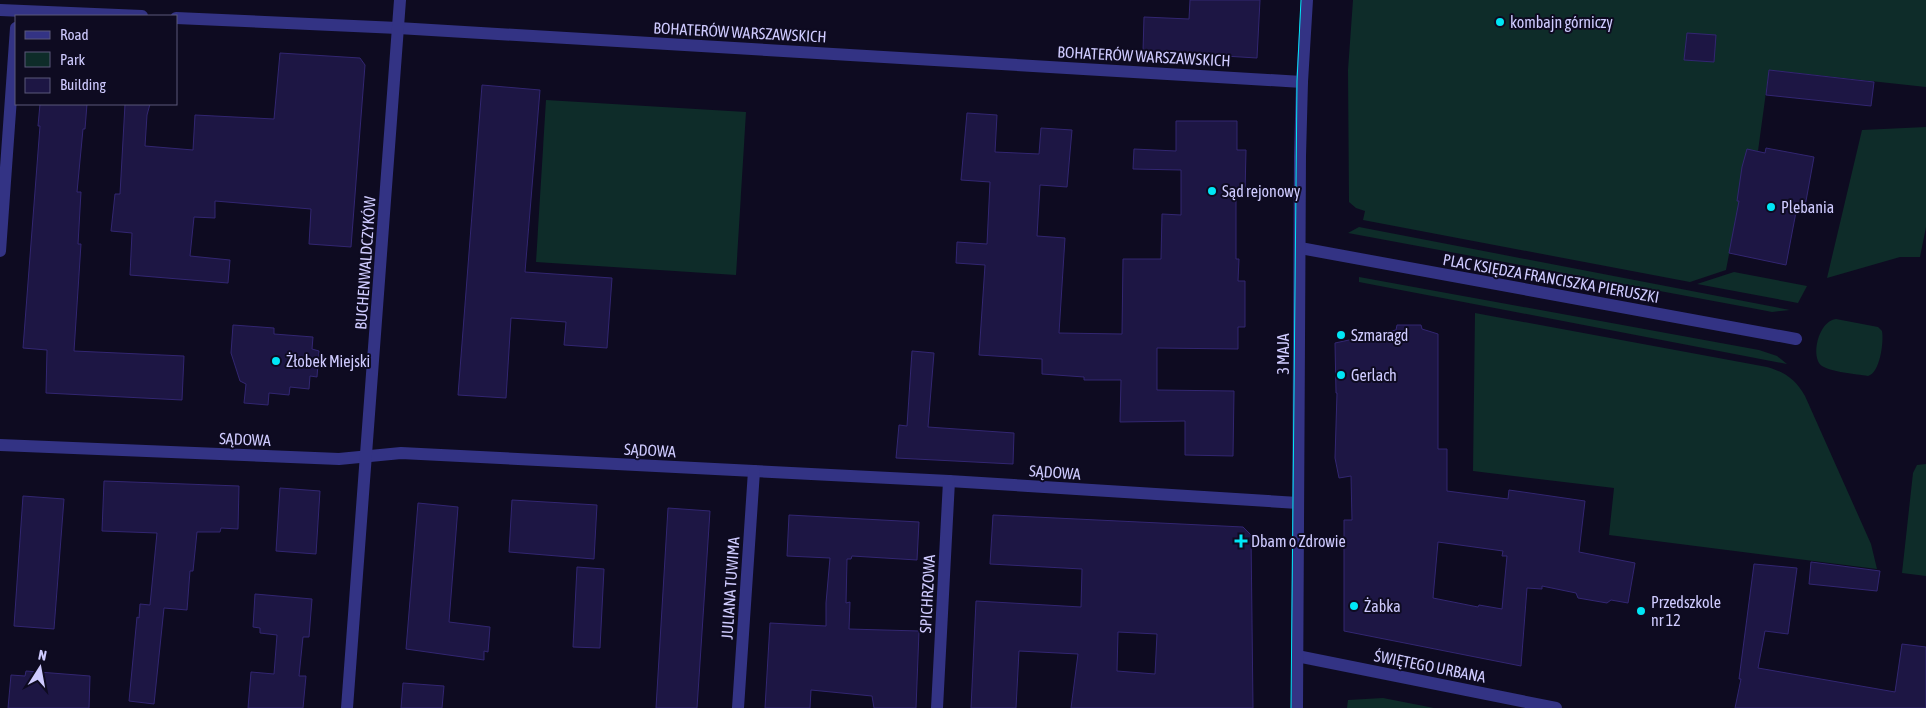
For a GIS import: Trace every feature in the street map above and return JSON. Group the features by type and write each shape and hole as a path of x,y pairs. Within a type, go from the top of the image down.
{"street":[{"name":"BUCHENWALDCZYKÓW","path":"347,708 400,0"},
{"name":"3 MAJA","path":"1297,708 1302,82 1306,0"},
{"path":"0,10 18,9 124,15"},
{"name":"BOHATERÓW WARSZAWSKICH","path":"178,18 398,28 1302,82"},
{"path":"0,252 15,42"},
{"name":"PLAC KSIĘDZA FRANCISZKA PIERUSZKI","path":"1300,248 1796,339"},
{"name":"SĄDOWA","path":"0,445 339,459 401,453 948,481 1298,502"},
{"name":"JULIANA TUWIMA","path":"738,708 754,471"},
{"name":"SPICHRZOWA","path":"937,708 948,481"},
{"name":"ŚWIĘTEGO URBANA","path":"1297,656 1556,708"}],"green space":[{"path":"1353,0 1926,0 1926,87 1769,70 1758,151 1749,150 1726,270 1690,282 1363,220 1365,211 1356,208 1349,202 1348,70"},
{"path":"546,100 746,112 736,275 536,262"},
{"path":"1926,127 1926,227 1920,257 1900,257 1827,278 1862,130"},
{"path":"1359,227 1790,310 1772,312 1348,233"},
{"path":"1734,272 1807,286 1798,303 1697,284"},
{"path":"1359,277 1759,350 1777,356 1787,364 1359,282"},
{"path":"1475,313 1767,367 1785,374 1798,385 1805,396 1871,544 1877,569 1609,535 1614,488 1473,471"},
{"path":"1836,319 1878,327 1882,331 1880,357 1872,374 1868,376 1837,371 1826,368 1818,362 1816,348 1820,333 1830,321"},
{"path":"1926,464 1926,576 1902,573 1913,473 1917,465"},
{"path":"1383,698 1434,708 1347,708 1348,700"}],"building":[{"path":"1190,0 1260,0 1257,58 1143,51 1144,17 1189,19"},
{"path":"1687,33 1716,35 1714,62 1684,60"},
{"path":"280,53 360,58 365,65 351,247 309,244 311,209 215,201 215,218 194,217 190,256 230,260 228,283 130,275 132,233 111,231 115,194 120,194 125,105 150,105 147,115 145,146 193,150 195,115 274,119"},
{"path":"1769,70 1874,82 1871,106 1766,95"},
{"path":"482,85 540,90 525,272 612,278 607,348 564,345 566,322 511,318 506,398 458,395"},
{"path":"40,105 87,105 77,192 81,192 78,244 81,244 74,351 184,356 182,400 46,393 47,350 23,348 40,126 38,126"},
{"path":"967,113 997,115 995,152 1039,154 1041,128 1072,130 1067,187 1040,185 1037,236 1065,238 1059,333 1122,334 1123,259 1161,259 1162,214 1181,215 1181,170 1133,169 1134,149 1176,151 1176,121 1237,121 1237,150 1246,150 1245,193 1236,192 1236,259 1239,259 1238,281 1245,281 1245,327 1238,327 1238,349 1157,348 1157,390 1234,391 1233,456 1185,455 1185,421 1120,422 1121,380 1084,380 1084,377 1042,374 1042,359 979,355 985,265 956,263 957,242 987,244 990,182 961,180"},
{"name":"Plebania","path":"1766,148 1814,157 1804,212 1796,212 1786,265 1729,253 1739,201 1737,201 1742,167 1747,149 1765,153"},
{"path":"233,325 274,328 274,334 313,337 312,349 319,351 317,377 310,376 309,389 290,387 289,395 269,393 268,405 244,403 246,384 240,381 231,353"},
{"path":"1397,325 1421,325 1422,329 1438,334 1438,449 1447,449 1447,491 1508,499 1509,490 1585,501 1579,552 1635,563 1628,603 1611,600 1607,603 1578,598 1576,593 1542,586 1542,589 1527,588 1521,666 1344,631 1344,520 1352,520 1351,476 1339,478 1335,458 1337,393 1335,343 1396,330","holes":["1438,542 1503,551 1502,556 1507,556 1502,609 1479,605 1478,607 1433,598"]},
{"path":"912,351 934,353 928,427 1014,433 1013,464 896,458 899,425 907,426"},
{"path":"104,481 239,486 238,529 221,528 220,532 197,532 193,571 190,571 187,610 164,608 154,704 129,701 137,617 139,618 140,604 150,605 157,533 102,531"},
{"path":"280,488 320,491 316,554 276,551"},
{"path":"23,496 64,499 54,629 14,626"},
{"path":"512,500 597,505 594,559 509,552"},
{"path":"418,503 458,507 449,622 490,627 488,652 484,651 484,660 406,649"},
{"path":"668,508 710,511 697,708 656,708"},
{"path":"789,515 919,522 917,560 852,556 851,559 847,559 846,603 850,602 849,629 919,631 916,708 874,708 872,696 811,690 810,708 765,708 770,623 826,626 830,558 787,556"},
{"path":"993,515 1243,527 1251,535 1253,708 1071,708 1078,654 1019,651 1016,708 971,708 976,601 1081,607 1082,569 990,564","holes":["1118,632 1157,634 1155,674 1117,671"]},
{"path":"1811,562 1880,571 1877,591 1809,584"},
{"path":"1754,564 1797,568 1788,634 1765,631 1758,668 1895,692 1902,644 1926,647 1926,708 1735,708 1741,679 1739,679"},
{"path":"577,567 604,569 600,648 573,647"},
{"path":"255,594 312,599 309,637 303,637 299,676 306,676 303,708 248,708 251,672 274,674 277,635 260,633 260,628 253,627"},
{"path":"26,671 90,676 89,708 8,708 11,675 25,676"},
{"path":"403,683 444,686 442,708 401,708"}],"tram line":[{"path":"1291,708 1297,81 1301,0"}],"place":[{"name":"kombajn górniczy","path":"1500,22"},
{"name":"Sąd rejonowy","path":"1212,191"},
{"name":"Plebania","path":"1771,207"},
{"name":"Szmaragd","path":"1341,335"},
{"name":"Żłobek Miejski","path":"276,361"},
{"name":"Gerlach","path":"1341,375"},
{"name":"Dbam o Zdrowie","path":"1241,541"},
{"name":"Żabka","path":"1354,606"},
{"name":"Przedszkole nr 12","path":"1641,611"}]}
